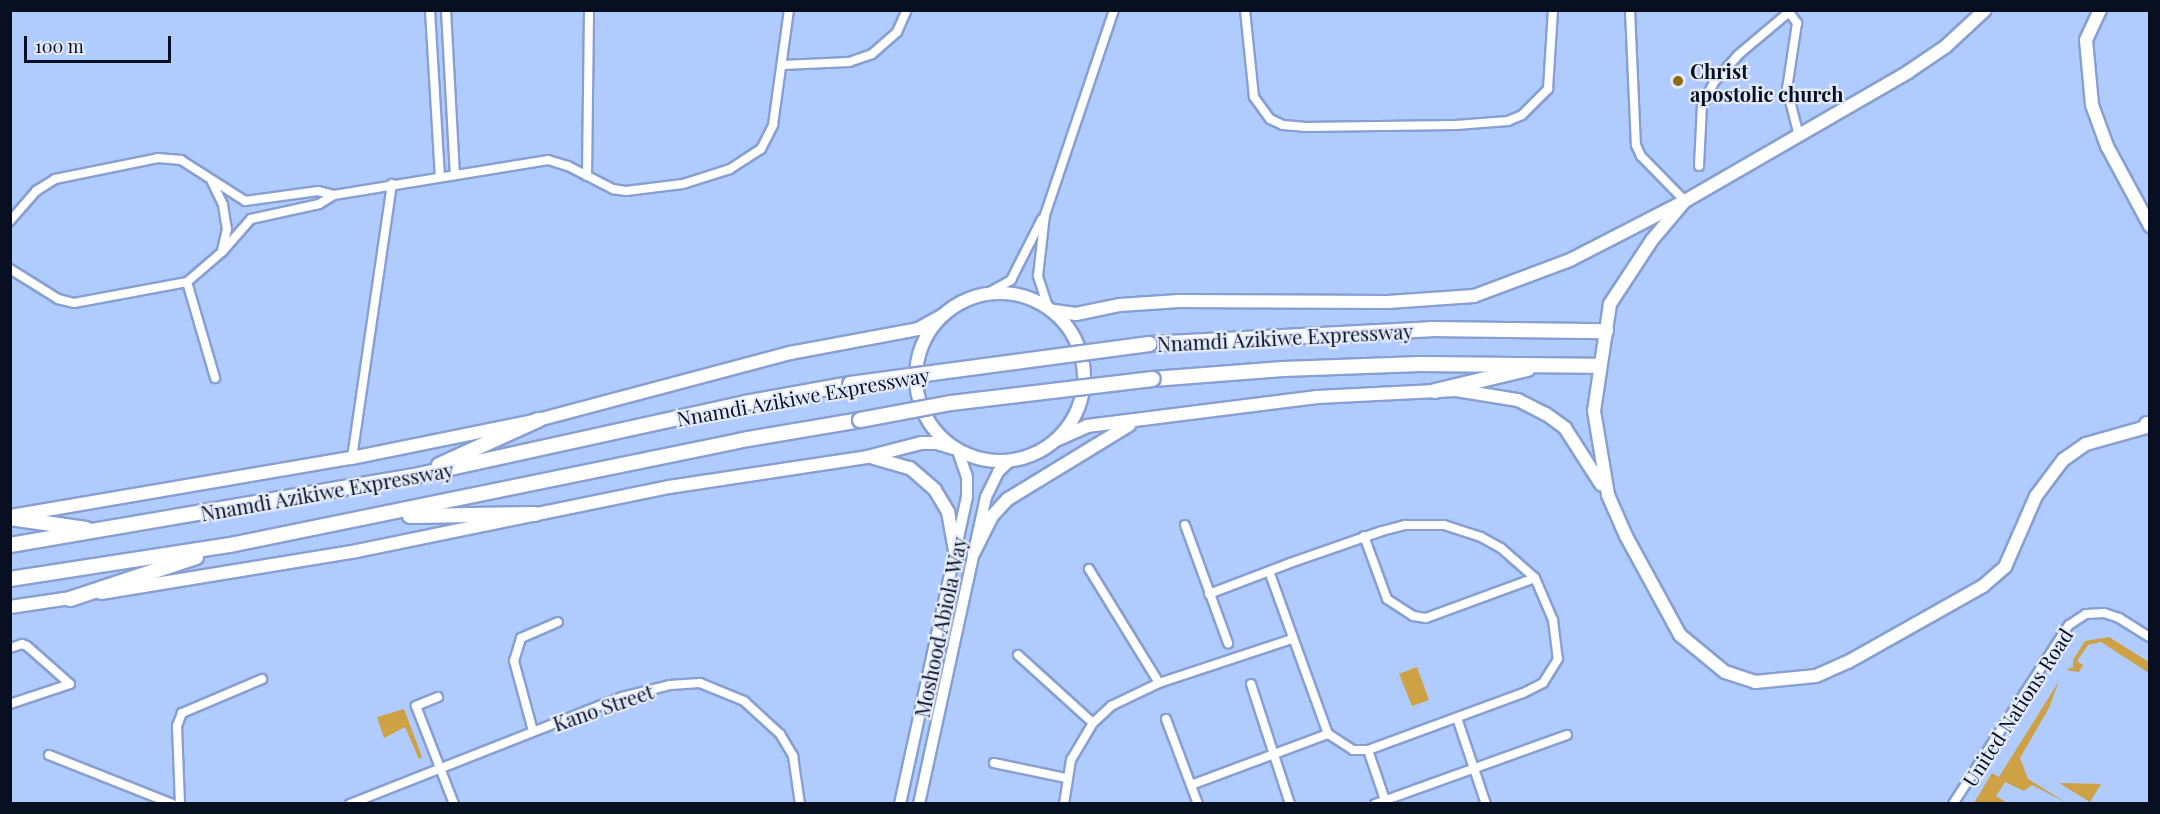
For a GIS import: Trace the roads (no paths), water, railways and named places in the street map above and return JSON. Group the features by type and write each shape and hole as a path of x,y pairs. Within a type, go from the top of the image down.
{"highway":[{"name":"Nnamdi Azikiwe Expressway","path":"10,545 414,476 745,403 849,384 1149,344 1431,329 1606,331"},
{"name":"Nnamdi Azikiwe Expressway","path":"10,579 235,544 748,439 951,404 1153,379 1306,368 1553,364 1599,366"},
{"path":"1435,391 1553,364"},
{"path":"414,476 538,420"},
{"path":"378,516 535,514"},
{"path":"10,517 100,531"},
{"path":"70,599 235,544"}],"main road":[{"name":"Nnamdi Azikiwe Expressway","path":"1050,309 1076,314 1120,305 1179,301 1388,302 1474,296 1570,260 1686,201 1945,48 1985,10"},
{"path":"2100,10 2086,40 2092,105 2107,146 2150,226"},
{"path":"1608,495 1594,411 1610,304 1652,240 1686,201"},
{"path":"955,449 930,424 917,395 920,352 943,315 963,301 986,294 1018,295 1050,309 1076,339 1085,374 1078,410 1056,440"},
{"name":"Nnamdi Azikiwe Expressway","path":"10,517 352,458 538,420 790,353 918,329 943,315"},
{"path":"10,607 357,551 707,480 867,458 930,442 992,462 1010,461 1027,457 1087,426 1317,397 1435,391 1507,397 1546,414 1565,429 1583,452 1608,495 1659,602 1680,635 1725,672 1755,682 1782,681 1816,676 1848,663 1983,586 2005,567 2036,496 2063,460 2086,444 2149,425"},
{"path":"974,552 992,516 1008,500 1109,435 1144,420"},
{"name":"Moshood Abiola Way","path":"900,804 956,556 968,485 955,449"},
{"path":"867,458 910,468 935,490 948,512 956,556"},
{"name":"Moshood Abiola Way","path":"919,804 989,489 1010,461"}],"street":[{"path":"430,10 440,176"},
{"path":"446,10 455,174"},
{"path":"588,177 589,10"},
{"path":"10,269 58,298 74,303 187,282 222,252 256,216 319,204 334,195 548,160 613,189 639,190 683,184 742,164 768,139 783,65 789,10"},
{"path":"783,65 849,62 872,54 897,32 907,10"},
{"path":"986,294 1011,280 1045,215 1114,10"},
{"path":"1245,10 1254,97 1270,119 1283,125 1315,127 1456,125 1508,121 1522,116 1548,89 1553,10"},
{"path":"1630,10 1636,145 1641,156 1686,201"},
{"path":"1699,166 1702,105 1714,82 1738,56 1789,12 1797,23 1787,89 1799,136"},
{"path":"10,221 36,191 55,178 158,158 182,160 212,182 245,201 318,191 334,195"},
{"path":"212,182 223,206 227,229 222,252"},
{"path":"352,458 392,184"},
{"path":"1045,215 1038,276 1050,309"},
{"path":"187,282 215,378"},
{"path":"1209,594 1269,571 1364,536 1426,523 1461,529 1501,548 1535,578 1549,607 1557,641 1553,672 1543,683 1523,693 1368,750 1353,750 1328,734 1269,571"},
{"path":"1185,525 1228,643"},
{"path":"1364,536 1387,599 1413,616 1426,618 1535,578"},
{"path":"1089,568 1159,684"},
{"name":"United Nations Road","path":"1953,804 2069,625 2086,614 2109,614 2150,637"},
{"path":"533,731 514,661 520,638 558,622"},
{"path":"1064,804 1066,778 1080,741 1093,723 1111,706 1159,684 1292,639"},
{"path":"10,648 22,644 27,646 69,681 70,687 10,704"},
{"path":"1018,655 1093,723"},
{"path":"180,804 177,726 182,713 262,679"},
{"name":"Kano Street","path":"350,804 439,767 622,697 670,685 700,683 744,701 780,734 793,756 800,804"},
{"path":"1251,684 1290,804"},
{"path":"438,697 416,705 454,804"},
{"path":"1456,718 1486,804"},
{"path":"1166,719 1198,804"},
{"path":"1191,785 1328,734"},
{"path":"1375,804 1567,735"},
{"path":"1368,750 1385,802"},
{"path":"49,755 174,804"},
{"path":"994,763 1066,778"}],"place":[{"name":"Christ apostolic church","path":"1678,81"}]}
